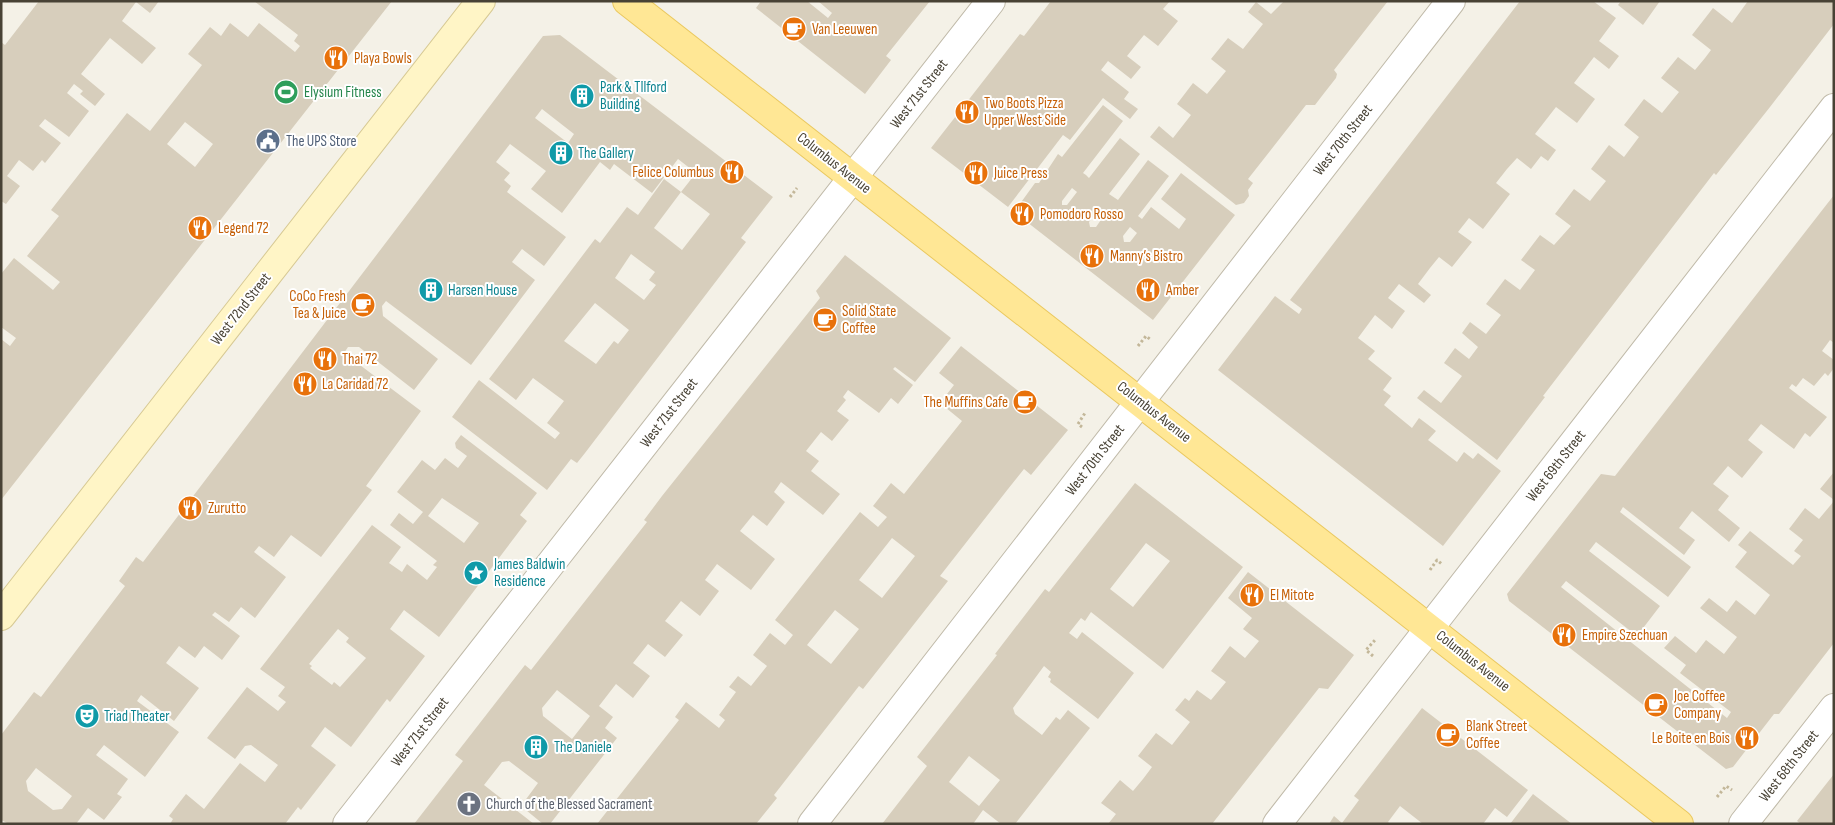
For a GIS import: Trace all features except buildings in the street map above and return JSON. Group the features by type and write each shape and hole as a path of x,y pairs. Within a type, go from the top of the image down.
{"main road":[{"name":"West 72nd Street","path":"1,616 481,1"},
{"name":"Columbus Avenue","path":"627,1 1679,824"}],"street":[{"name":"West 71st Street","path":"347,824 991,1"},
{"name":"West 70th Street","path":"812,824 1451,1"},
{"name":"West 69th Street","path":"1277,824 1834,108"},
{"name":"West 68th Street","path":"1743,824 1834,708"}],"path":[{"path":"790,197 797,188"},
{"path":"1138,346 1146,336 1156,343"},
{"path":"1078,424 1085,413"},
{"path":"1430,570 1437,560"},
{"path":"1366,650 1375,640"},
{"path":"1717,797 1726,786"}],"place":[{"name":"Van Leeuwen","path":"794,29"},
{"name":"Playa Bowls","path":"336,58"},
{"name":"Elysium Fitness","path":"286,92"},
{"name":"Park & TIlford Building","path":"582,96"},
{"name":"Two Boots Pizza Upper West Side","path":"967,112"},
{"name":"The UPS Store","path":"268,141"},
{"name":"The Gallery","path":"561,153"},
{"name":"Felice Columbus","path":"732,172"},
{"name":"Juice Press","path":"976,173"},
{"name":"Pomodoro Rosso","path":"1022,214"},
{"name":"Legend 72","path":"200,228"},
{"name":"Manny’s Bistro","path":"1092,256"},
{"name":"Harsen House","path":"431,290"},
{"name":"Amber","path":"1148,290"},
{"name":"CoCo Fresh Tea & Juice","path":"363,305"},
{"name":"Solid State Coffee","path":"825,320"},
{"name":"Thai 72","path":"325,359"},
{"name":"La Caridad 72","path":"305,384"},
{"name":"The Muffins Cafe","path":"1025,402"},
{"name":"Zurutto","path":"190,508"},
{"name":"James Baldwin Residence","path":"476,573"},
{"name":"El Mitote","path":"1252,595"},
{"name":"Empire Szechuan","path":"1564,635"},
{"name":"Joe Coffee Company","path":"1656,705"},
{"name":"Triad Theater","path":"87,716"},
{"name":"Blank Street Coffee","path":"1448,735"},
{"name":"Le Boite en Bois","path":"1747,738"},
{"name":"The Daniele","path":"536,747"},
{"name":"Church of the Blessed Sacrament","path":"469,804"}]}
